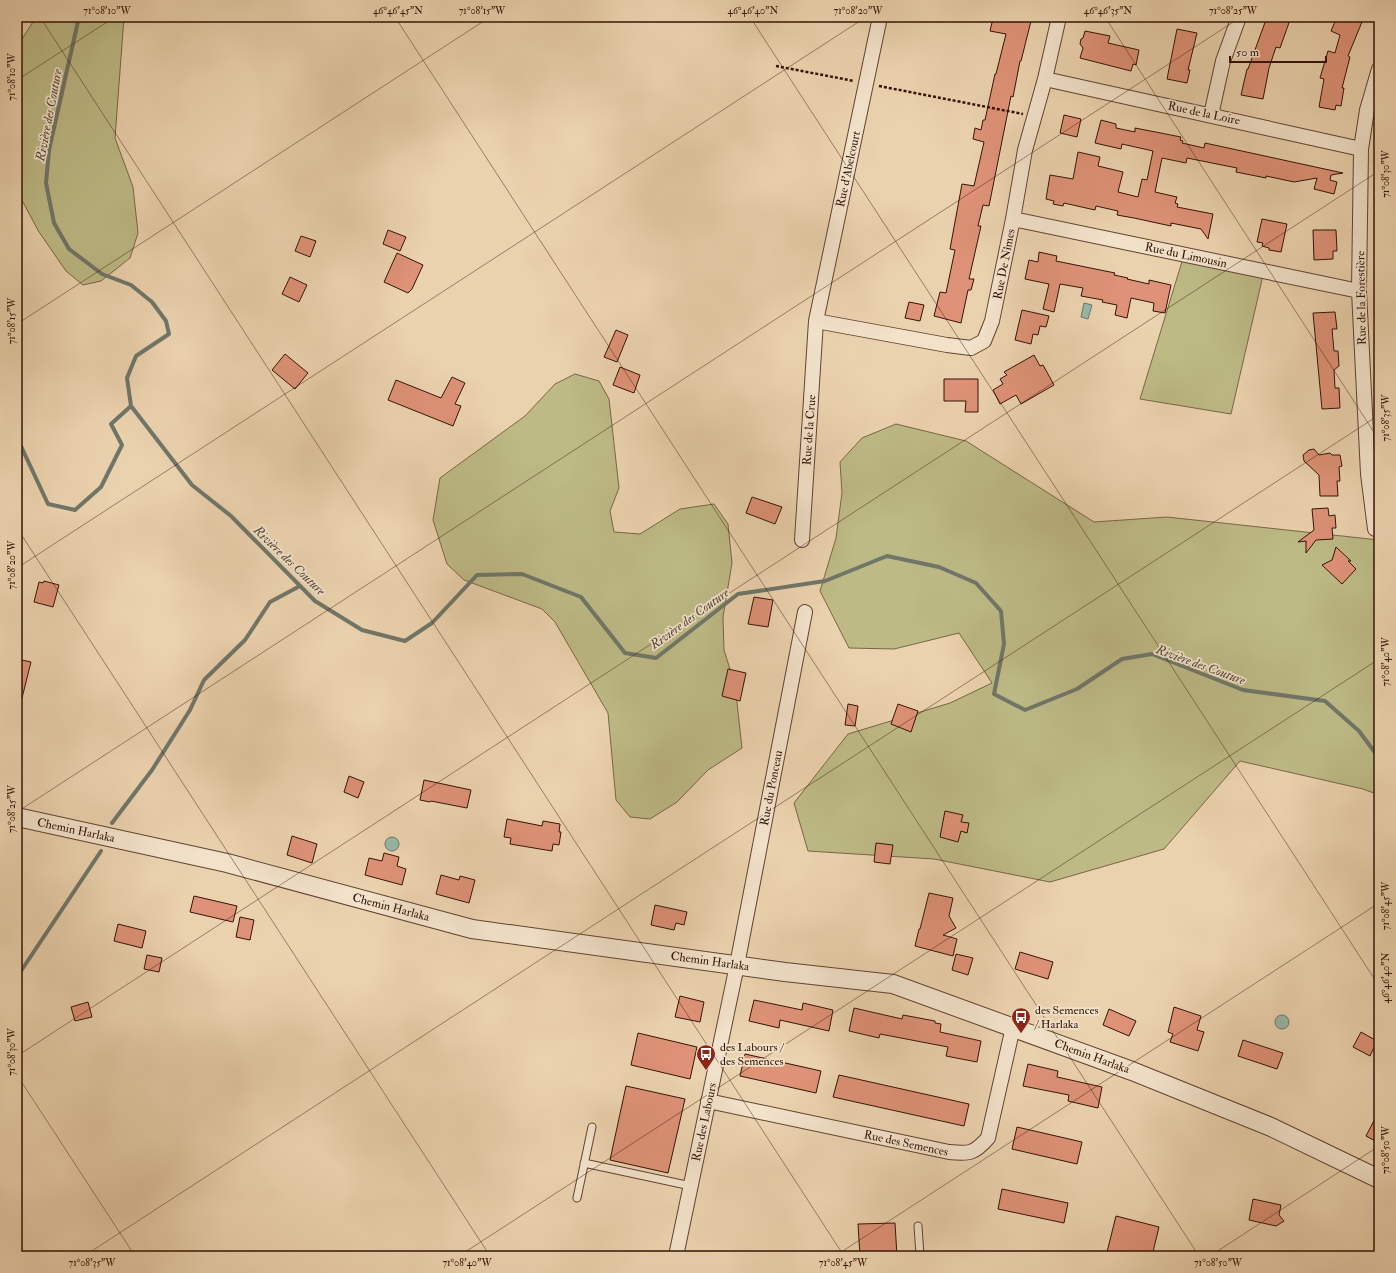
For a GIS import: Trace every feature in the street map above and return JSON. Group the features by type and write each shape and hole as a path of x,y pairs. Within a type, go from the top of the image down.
{"street":[{"name":"Rue d'Abelcourt","path":"816,320 880,17"},
{"name":"Rue De Nîmes","path":"816,320 947,345 971,348 984,341 992,321 1013,219 1025,150 1045,79 1059,17"},
{"path":"1212,115 1222,61 1239,17"},
{"name":"Rue de la Forestière","path":"1374,530 1368,474 1359,291 1362,149 1367,110 1379,69"},
{"name":"Rue de la Loire","path":"1045,79 1362,149"},
{"name":"Rue du Limousin","path":"1013,219 1359,291"},
{"name":"Rue de la Crue","path":"802,540 816,320"},
{"name":"Rue du Ponceau","path":"737,965 805,612"},
{"name":"Chemin Harlaka","path":"17,817 227,863 472,929 785,972 893,984 1132,1071 1271,1127 1379,1179"},
{"name":"Rue des Labours","path":"676,1256 737,965"},
{"name":"Rue des Semences","path":"708,1101 948,1152 965,1153 978,1149 988,1138 1014,1027"}],"lane":[{"path":"577,1198 592,1127"},
{"path":"584,1163 691,1186"},
{"path":"918,1226 920,1256"}],"path":[{"path":"776,66 1034,116"}],"shaded area":[{"path":"36,17 124,17 115,138 133,187 138,233 130,258 101,281 83,285 66,271 39,232 17,191 17,47"},
{"path":"1184,255 1264,271 1231,414 1140,399"},
{"path":"1084,303 1092,305 1088,319 1081,317"},
{"path":"575,374 599,381 609,399 619,488 610,511 614,532 640,534 680,509 714,504 728,524 732,563 723,617 724,650 735,685 742,748 708,770 677,802 650,819 630,817 616,800 608,713 555,622 542,609 464,580 447,564 433,520 440,478 525,416 555,384"},
{"path":"896,424 966,441 1094,522 1167,517 1379,540 1379,795 1363,789 1240,761 1164,849 1050,882 934,859 808,851 794,803 848,734 950,703 992,683 959,633 894,649 849,648 820,591 836,538 842,493 840,462 862,438"},
{"path":"389,837 395,837 399,841 399,847 395,851 389,851 385,847 385,841"},
{"path":"1282,1015 1287,1017 1289,1022 1287,1027 1282,1029 1277,1027 1275,1022 1277,1017"}],"building":[{"path":"1012,17 1032,17 1020,61 1013,97 1011,96 989,206 983,205 978,226 981,226 969,279 974,279 971,290 968,290 961,323 934,316 940,292 946,293 955,250 950,249 962,184 974,186 984,142 973,139 975,128 981,130 983,120 985,120 1006,34 990,31 993,18 1011,22"},
{"path":"1267,17 1291,17 1280,48 1276,47 1269,68 1263,99 1241,95 1247,69"},
{"path":"1337,17 1364,17 1348,56 1350,57 1342,88 1344,88 1341,106 1336,105 1335,110 1319,107 1324,79 1320,78 1328,51 1335,53 1340,35 1331,31"},
{"path":"1177,29 1197,33 1188,70 1190,70 1187,83 1167,79"},
{"path":"1085,31 1110,36 1108,43 1139,50 1136,65 1133,64 1131,71 1080,58 1083,48 1080,44"},
{"path":"1064,115 1081,119 1077,137 1060,133"},
{"path":"1101,120 1116,124 1116,128 1135,132 1135,128 1181,137 1180,140 1183,141 1182,143 1204,148 1205,143 1343,173 1331,175 1330,180 1337,182 1334,194 1314,189 1317,178 1294,182 1236,172 1237,168 1187,158 1186,163 1162,158 1155,192 1177,197 1175,203 1178,204 1177,207 1213,214 1208,239 1201,229 1171,223 1171,226 1117,215 1118,211 1096,206 1095,210 1064,203 1063,206 1053,204 1054,201 1046,199 1050,175 1073,179 1078,152 1100,157 1098,166 1123,172 1118,192 1138,197 1142,179 1147,180 1153,151 1122,144 1121,149 1095,143"},
{"path":"1262,219 1287,224 1281,252 1269,250 1269,248 1262,246 1263,243 1257,242"},
{"path":"388,230 406,237 400,251 383,244"},
{"path":"1313,230 1336,230 1337,251 1333,251 1333,259 1314,260"},
{"path":"301,236 316,241 310,257 295,251"},
{"path":"1039,252 1057,256 1056,261 1115,273 1114,275 1128,278 1127,279 1149,284 1149,280 1171,285 1165,313 1153,311 1154,303 1131,298 1127,318 1115,315 1117,305 1102,302 1103,300 1081,296 1083,288 1060,284 1054,312 1043,309 1049,284 1025,279 1029,260 1038,262"},
{"path":"397,253 423,265 412,289 408,293 384,282"},
{"path":"290,277 307,285 299,302 282,294"},
{"path":"909,302 924,305 920,321 905,318"},
{"path":"1022,310 1049,316 1046,327 1040,326 1038,335 1033,334 1031,344 1015,340"},
{"path":"1335,312 1337,329 1332,329 1334,351 1338,351 1339,366 1334,370 1335,388 1339,388 1340,408 1322,409 1313,313"},
{"path":"616,330 628,335 617,362 604,357"},
{"path":"285,354 308,373 295,389 272,370"},
{"path":"1034,355 1040,366 1043,365 1054,385 1021,404 1016,395 1000,404 993,390 1003,384 1000,379 1007,375 1004,372"},
{"path":"620,367 640,375 634,393 613,385"},
{"path":"452,377 465,383 455,404 461,406 453,426 388,400 396,380 441,398"},
{"path":"944,379 978,379 978,412 965,412 966,401 944,401"},
{"path":"1314,449 1319,455 1330,453 1332,455 1340,455 1342,466 1339,467 1340,481 1337,481 1338,496 1320,496 1319,475 1304,461 1303,455 1309,450"},
{"path":"752,497 782,507 775,524 746,513"},
{"path":"1328,508 1329,516 1335,515 1336,528 1332,528 1333,539 1316,540 1306,553 1306,541 1298,542 1314,530 1312,509"},
{"path":"1336,547 1351,561 1348,561 1356,569 1342,584 1322,565 1332,560"},
{"path":"44,581 59,585 53,607 34,602 39,582 43,583"},
{"path":"754,597 773,600 768,627 748,624"},
{"path":"17,659 31,662 21,702 17,701"},
{"path":"728,669 746,673 740,701 722,696"},
{"path":"848,704 858,706 855,726 845,725"},
{"path":"898,704 918,711 911,732 891,724"},
{"path":"349,776 364,782 358,798 344,792"},
{"path":"424,780 471,790 467,808 420,800"},
{"path":"945,811 963,815 961,822 969,823 967,833 961,831 958,842 940,837"},
{"path":"507,819 542,826 543,821 560,824 559,832 561,832 559,845 553,844 552,851 510,844 511,838 504,837"},
{"path":"292,836 317,844 312,863 287,855"},
{"path":"876,843 893,845 890,864 874,862"},
{"path":"384,853 399,857 397,866 406,869 402,885 365,875 369,858 382,861"},
{"path":"441,875 459,880 460,876 475,880 469,903 436,894"},
{"path":"929,893 953,898 949,916 956,928 943,935 957,939 953,956 915,946"},
{"path":"194,896 237,906 233,922 190,912"},
{"path":"655,905 687,912 684,925 676,923 674,930 651,925"},
{"path":"240,917 254,920 250,940 236,937"},
{"path":"118,924 146,931 142,948 114,941"},
{"path":"1020,952 1053,962 1048,979 1015,969"},
{"path":"956,954 973,958 968,975 952,970"},
{"path":"147,955 162,958 159,972 144,969"},
{"path":"680,996 704,1002 700,1022 675,1017"},
{"path":"754,1000 802,1010 803,1003 833,1010 829,1031 780,1020 779,1028 749,1021"},
{"path":"88,1002 92,1017 75,1021 71,1007"},
{"path":"1174,1007 1201,1016 1197,1030 1204,1032 1198,1051 1170,1042 1173,1034 1168,1032"},
{"path":"854,1008 902,1019 903,1015 935,1021 935,1023 941,1024 940,1032 981,1041 977,1062 946,1056 948,1047 880,1034 879,1038 849,1031"},
{"path":"1109,1009 1136,1021 1129,1036 1103,1025"},
{"path":"1361,1032 1377,1041 1370,1056 1353,1047"},
{"path":"638,1033 697,1047 690,1079 631,1065"},
{"path":"1243,1040 1283,1053 1277,1069 1238,1056"},
{"path":"745,1054 821,1071 816,1093 740,1076"},
{"path":"1028,1064 1058,1071 1057,1077 1102,1087 1098,1108 1068,1101 1069,1095 1023,1086"},
{"path":"839,1075 969,1104 964,1126 833,1097"},
{"path":"626,1086 685,1099 668,1173 610,1160"},
{"path":"1379,1111 1379,1143 1366,1136"},
{"path":"1017,1127 1082,1142 1077,1164 1012,1149"},
{"path":"1002,1189 1068,1203 1064,1223 998,1209"},
{"path":"1253,1199 1281,1205 1279,1215 1284,1221 1276,1226 1249,1220"},
{"path":"1116,1216 1159,1227 1152,1256 1106,1256"},
{"path":"895,1223 897,1256 860,1256 858,1224"}],"waterway":[{"name":"Rivière des Couture","path":"79,17 49,150 46,183 54,223 69,249 102,274 131,285 152,302 166,321 169,334 136,356 127,378 131,406 192,485 231,516 315,601 362,630 405,641 432,623 477,575 522,574 581,597 625,653 656,658 738,594 825,581 887,556 939,567 976,583 1001,611 1004,644 994,694 1025,710 1077,689 1122,659 1152,654 1243,690 1325,701 1359,731 1379,758"},
{"path":"17,442 20,444 48,504 75,510 101,487 122,445 111,424 131,406"},
{"path":"112,823 152,770 190,710 204,680 245,640 270,602 300,586"},
{"path":"17,977 101,851"}],"place":[{"name":"des Semences / Harlaka","path":"1021,1034"},
{"name":"des Labours / des Semences","path":"706,1071"}]}
